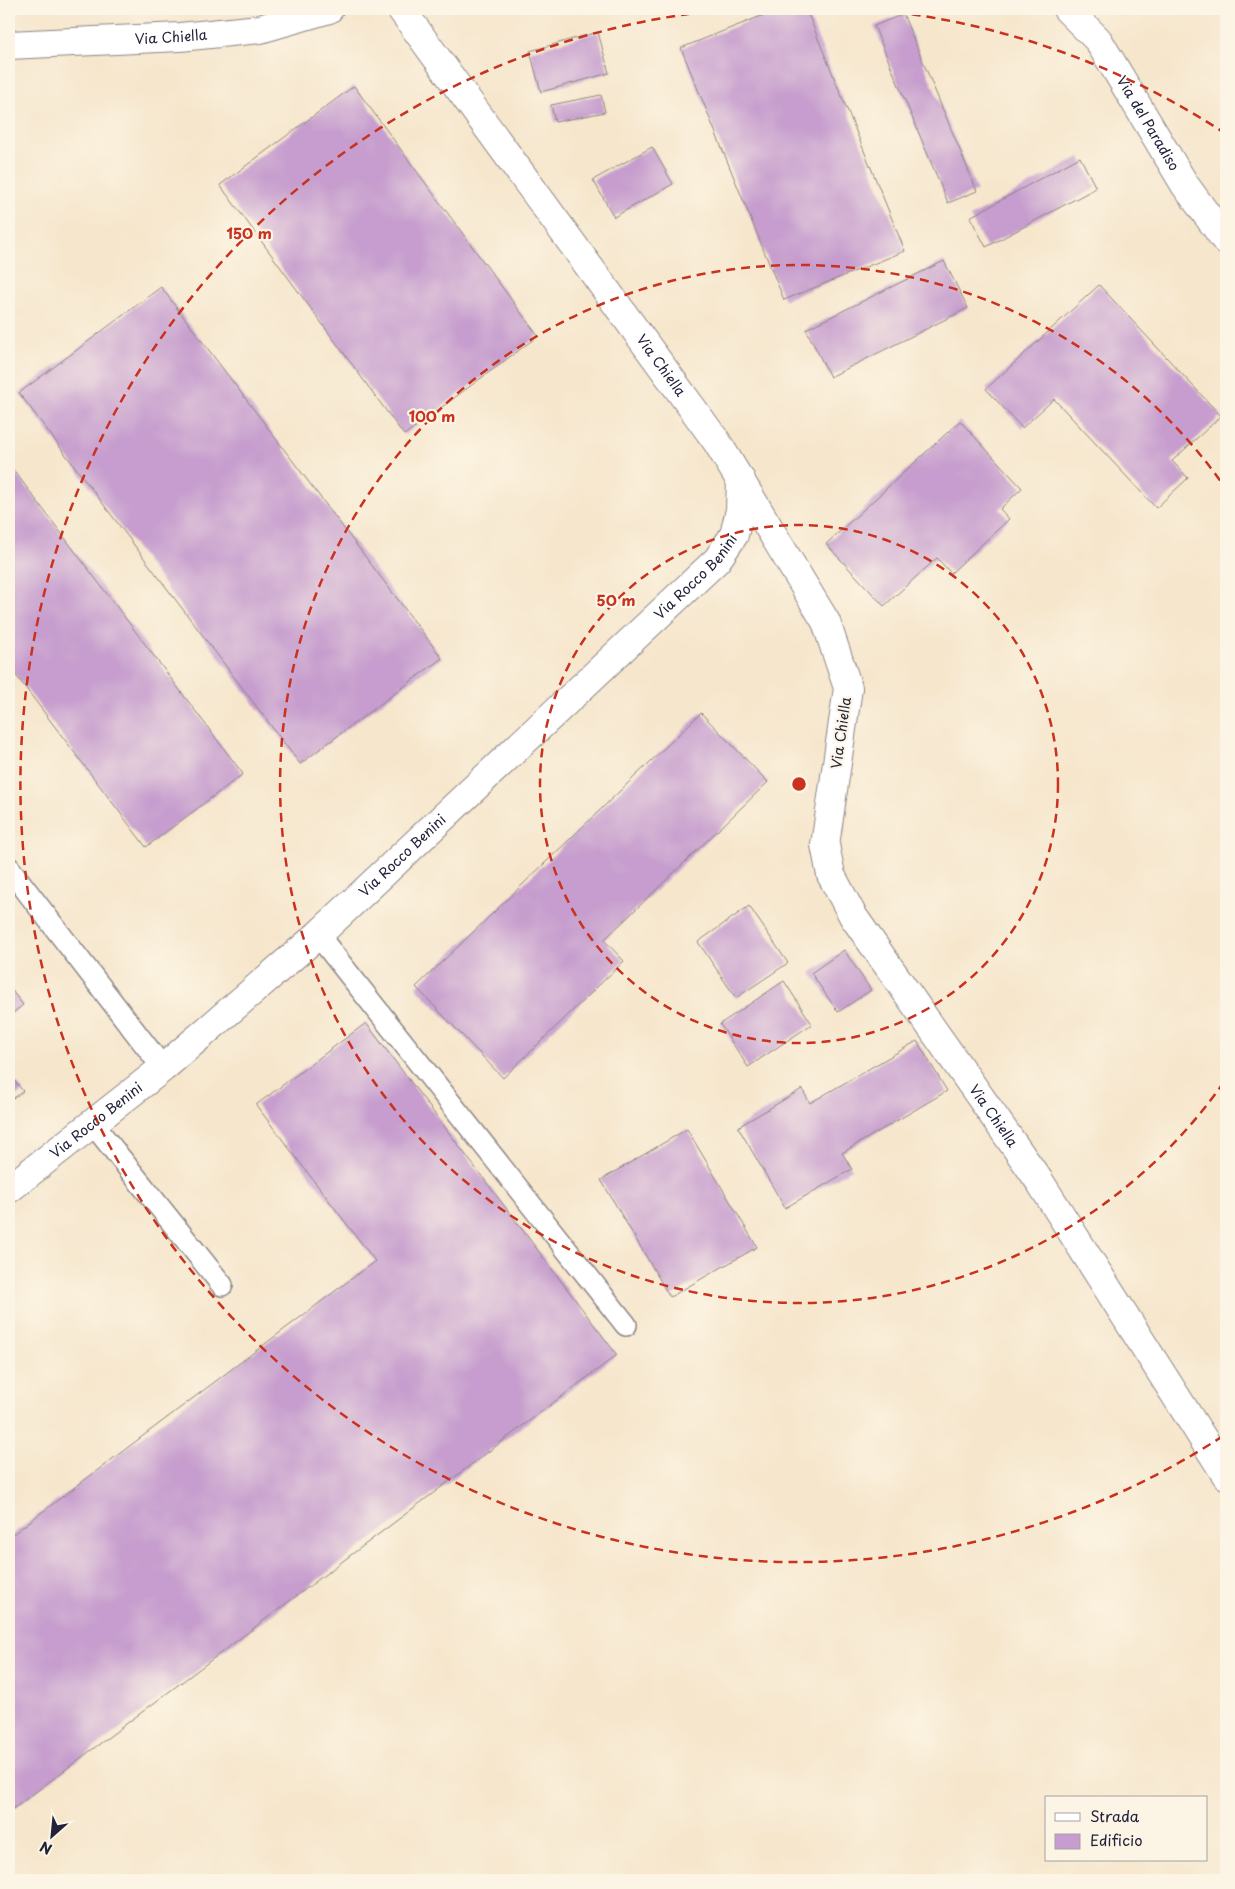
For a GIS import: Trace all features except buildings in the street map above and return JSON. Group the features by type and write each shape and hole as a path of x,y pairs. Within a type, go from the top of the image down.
{"street":[{"name":"Via Chiella","path":"9,45 180,38 260,29 330,9"},
{"name":"Via Chiella","path":"401,9 717,442 826,622 848,688 825,844 831,875 853,916 1040,1182 1226,1475"},
{"name":"Via del Paradiso","path":"1067,9 1098,40 1185,185 1226,241"},
{"name":"Via Rocco Benini","path":"9,1189 163,1068 318,935 717,560 734,534 740,510 741,480"}],"lane":[{"path":"9,868 163,1068"},
{"path":"318,935 626,1325"},
{"path":"93,1124 222,1285"}],"path":[{"path":"1105,9 1126,11 1137,9"}]}
